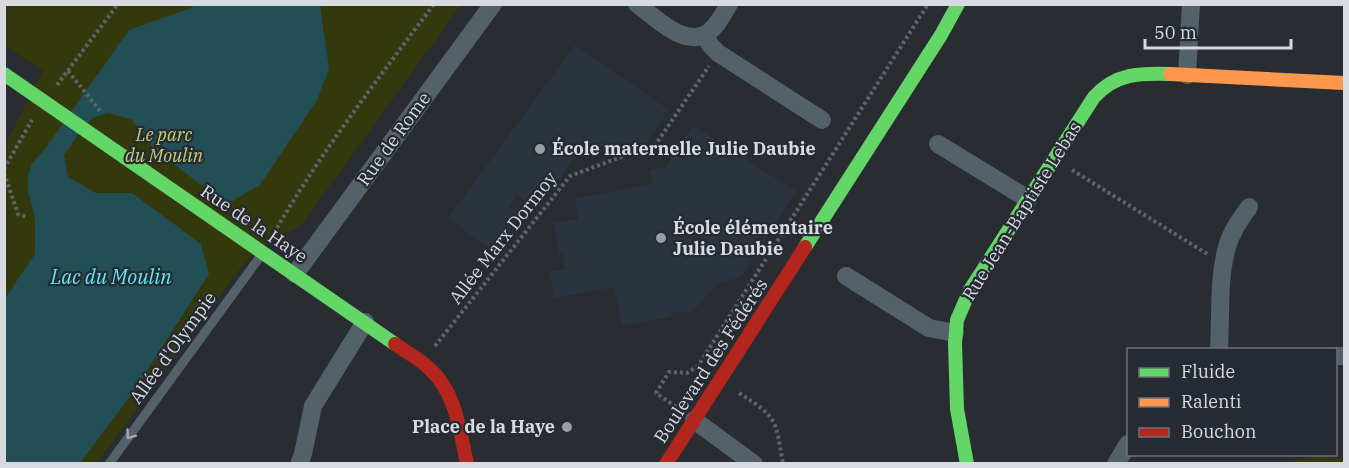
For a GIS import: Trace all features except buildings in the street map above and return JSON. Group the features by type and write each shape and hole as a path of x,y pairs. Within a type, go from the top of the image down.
{"street":[{"name":"Rue de Rome","path":"295,274 493,4"},
{"path":"637,4 682,35 694,37 705,35 714,27 729,4"},
{"name":"Boulevard des Fédérés","path":"666,464 958,4"},
{"name":"Boulevard des Fédérés","path":"940,35 964,4"},
{"path":"1187,75 1191,4"},
{"path":"705,35 710,45 718,53 822,120"},
{"name":"Rue Jean-Baptiste Lebas","path":"967,464 957,409 955,333 961,310 970,290 1095,94 1109,83 1133,73 1344,83"},
{"name":"Rue de la Haye","path":"4,74 365,322"},
{"path":"938,144 1028,200"},
{"path":"1219,348 1224,264 1230,238 1249,207"},
{"path":"846,276 929,328 955,333"},
{"path":"299,464 314,406 365,322 422,362 437,376 451,397 468,464"},
{"path":"694,420 754,464"},
{"path":"1116,464 1127,446"}],"lane":[{"name":"Allée d'Olympie","path":"109,464 263,252"}],"path":[{"path":"104,115 68,71 118,4"},
{"path":"263,252 320,162 434,4"},
{"path":"656,393 669,372 687,373 698,366 928,4"},
{"name":"Allée Marx Dormoy","path":"422,362 570,176 656,144 718,53"},
{"path":"28,217 18,214 4,171 36,114 50,105"},
{"path":"1054,159 1224,264"},
{"path":"762,408 772,417 776,425 783,464"}],"shaded area":[{"name":"École maternelle Julie Daubie","path":"575,45 669,110 646,143 598,149 586,141 559,181 557,180 537,208 517,195 509,206 521,215 494,252 448,218"},
{"name":"École élémentaire Julie Daubie","path":"693,126 796,191 742,276 718,284 692,312 671,313 671,317 622,326 614,287 554,298 549,272 565,269 562,252 559,253 554,223 578,219 575,198 652,184 650,170 665,167"}],"green space":[{"name":"Le parc du Moulin","path":"5,5 461,5 300,227 270,240 242,266 97,463 5,463 4,147 43,71 5,46"},
{"path":"1320,456 1344,459 1344,463 1283,463"}],"water":[{"name":"Lac du Moulin","path":"195,5 320,5 329,69 317,100 260,185 227,204 156,151 131,119 107,113 93,118 82,129 64,155 68,177 96,193 132,193 201,244 209,274 131,395 80,463 5,463 4,300 35,254 35,218 28,191 31,165 45,149 129,30"}],"traffic: fast":[{"path":"805,247 941,35 958,4"},
{"path":"4,74 395,344"},
{"path":"967,464 957,409 955,343 957,320 970,290 1094,97 1111,83 1129,76 1170,74"}],"traffic: slow":[{"path":"1170,74 1344,83"}],"traffic: jam":[{"path":"666,464 805,247"},
{"path":"395,344 426,365 446,389 456,413 467,464"}],"place":[{"name":"École maternelle Julie Daubie","path":"540,149"},
{"name":"École élémentaire Julie Daubie","path":"661,238"},
{"name":"Place de la Haye","path":"567,427"}]}
